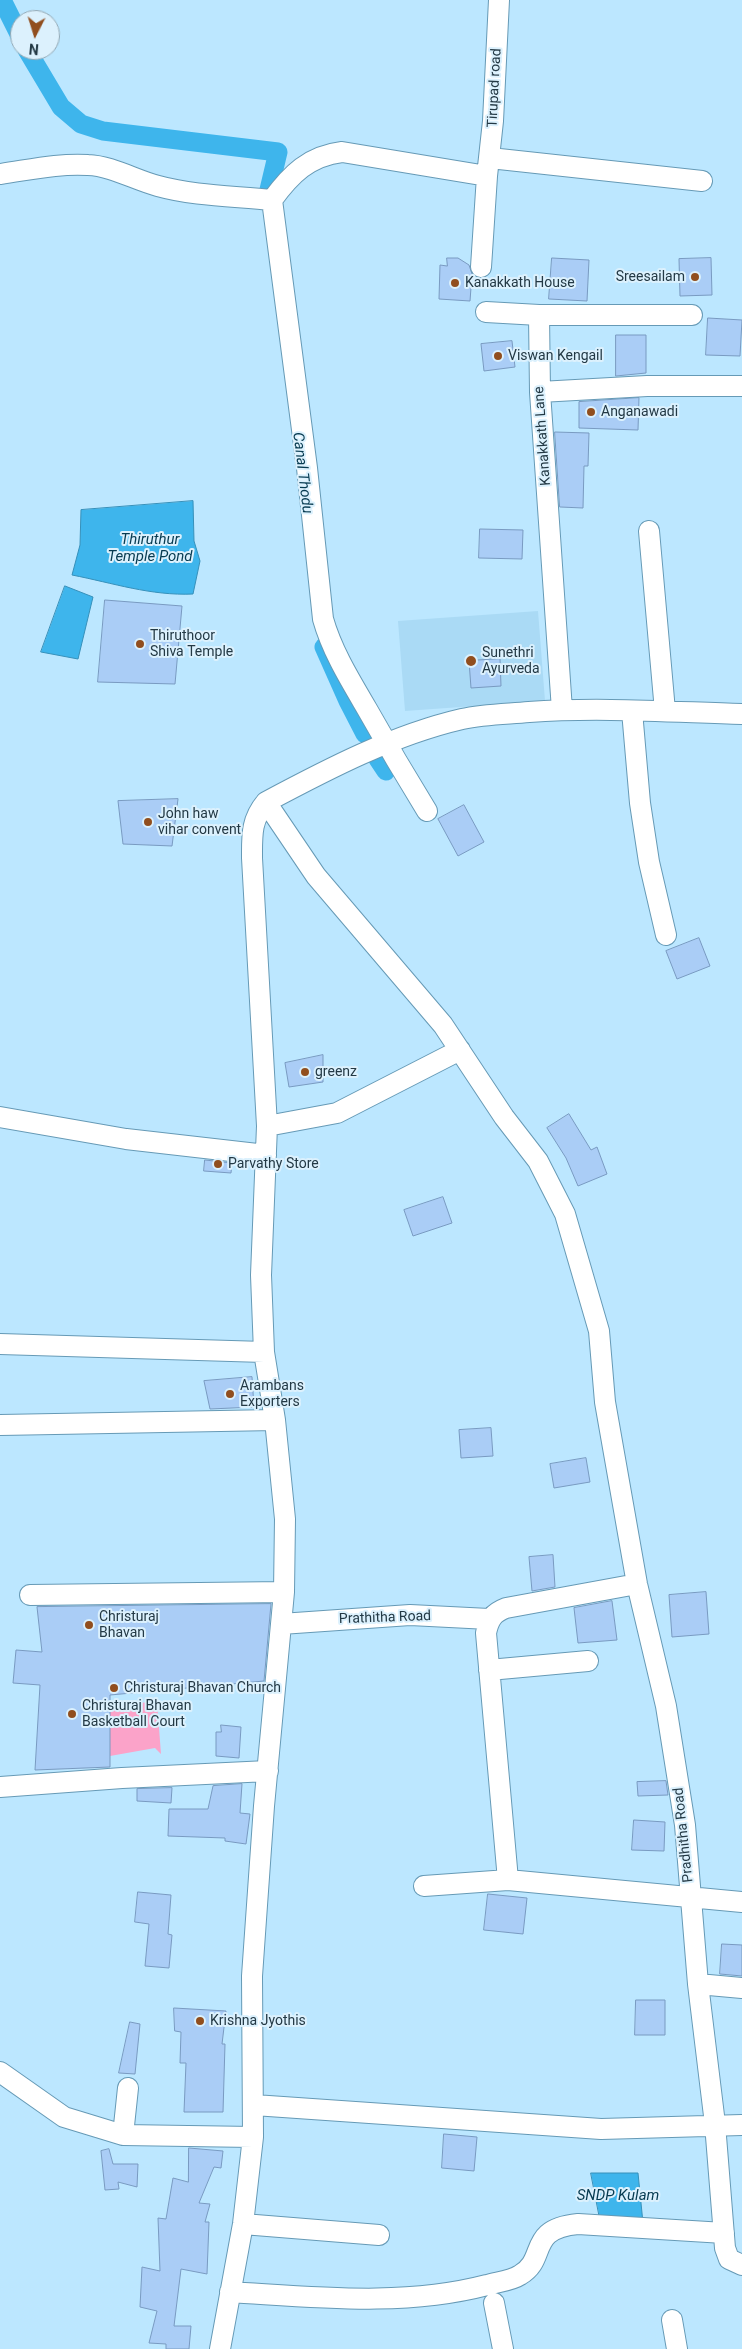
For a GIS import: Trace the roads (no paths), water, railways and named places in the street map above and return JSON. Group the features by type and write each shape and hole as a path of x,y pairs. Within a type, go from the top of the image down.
{"street":[{"name":"Tirupad road","path":"481,267 499,0"},
{"path":"426,811 385,744 342,666 323,619 307,468 272,200 295,171 303,165 320,156 342,152 488,167 702,181"},
{"path":"0,174 56,166 88,164 137,180 180,191 272,200"},
{"path":"486,312 539,315 692,315"},
{"name":"Kanakkath Lane","path":"539,315 540,392 562,710"},
{"path":"540,392 646,386 742,386"},
{"path":"649,531 665,712"},
{"path":"220,2349 243,2224 253,2137 252,1976 284,1592 285,1519 275,1420 264,1352 261,1275 267,1126 252,851 256,814 266,802 317,775 385,744 440,725 481,715 562,710 742,714"},
{"path":"632,711 646,842 666,935"},
{"name":"Pradhitha Road","path":"266,802 316,876 443,1025 504,1117 538,1161 565,1214 600,1331 605,1402 637,1584 666,1706 684,1825 698,1984 715,2124 725,2248 730,2259 742,2265"},
{"path":"267,1126 337,1113 460,1050"},
{"path":"0,1117 126,1139 266,1155"},
{"path":"0,1344 264,1352"},
{"path":"0,1424 275,1420"},
{"path":"508,1880 486,1632 489,1619 496,1612 506,1608 637,1584"},
{"path":"30,1595 284,1592"},
{"name":"Prathitha Road","path":"281,1624 410,1615 489,1619"},
{"path":"489,1670 588,1661"},
{"path":"0,1787 122,1778 268,1771"},
{"path":"424,1886 508,1880 742,1902"},
{"path":"698,1984 742,1988"},
{"path":"0,2072 64,2117 123,2135 253,2137"},
{"path":"123,2135 128,2088"},
{"path":"254,2105 600,2129 715,2124 742,2125"},
{"path":"243,2224 379,2235"},
{"path":"230,2292 346,2299 407,2298 471,2289 520,2275 529,2267 541,2242 549,2232 562,2225 578,2224 724,2233"},
{"path":"494,2303 503,2349"},
{"path":"672,2320 677,2349"}],"water":[{"name":"Thiruthur Temple Pond","path":"193,501 194,541 200,561 193,594 147,591 72,575 80,545 81,510"},
{"path":"65,586 93,597 78,659 41,652"},
{"name":"SNDP Kulam","path":"591,2173 638,2173 643,2223 600,2219"}],"waterway":[{"name":"Canal Thodu","path":"2,0 10,16"},
{"name":"Canal Thodu","path":"33,60 61,107 81,124 103,131 278,152 268,194"},
{"name":"Canal Thodu","path":"324,647 365,734"},
{"name":"Canal Thodu","path":"378,759 386,771"}],"place":[{"name":"Sreesailam","path":"695,277"},
{"name":"Kanakkath House","path":"455,283"},
{"name":"Viswan Kengail","path":"498,356"},
{"name":"Anganawadi","path":"591,412"},
{"name":"Thiruthoor Shiva Temple","path":"140,644"},
{"name":"Sunethri Ayurveda","path":"471,661"},
{"name":"John haw vihar convent","path":"148,822"},
{"name":"greenz","path":"305,1072"},
{"name":"Parvathy Store","path":"218,1164"},
{"name":"Arambans Exporters","path":"230,1394"},
{"name":"Christuraj Bhavan","path":"89,1625"},
{"name":"Christuraj Bhavan Church","path":"114,1688"},
{"name":"Christuraj Bhavan Basketball Court","path":"72,1714"},
{"name":"Krishna Jyothis","path":"200,2021"}]}
